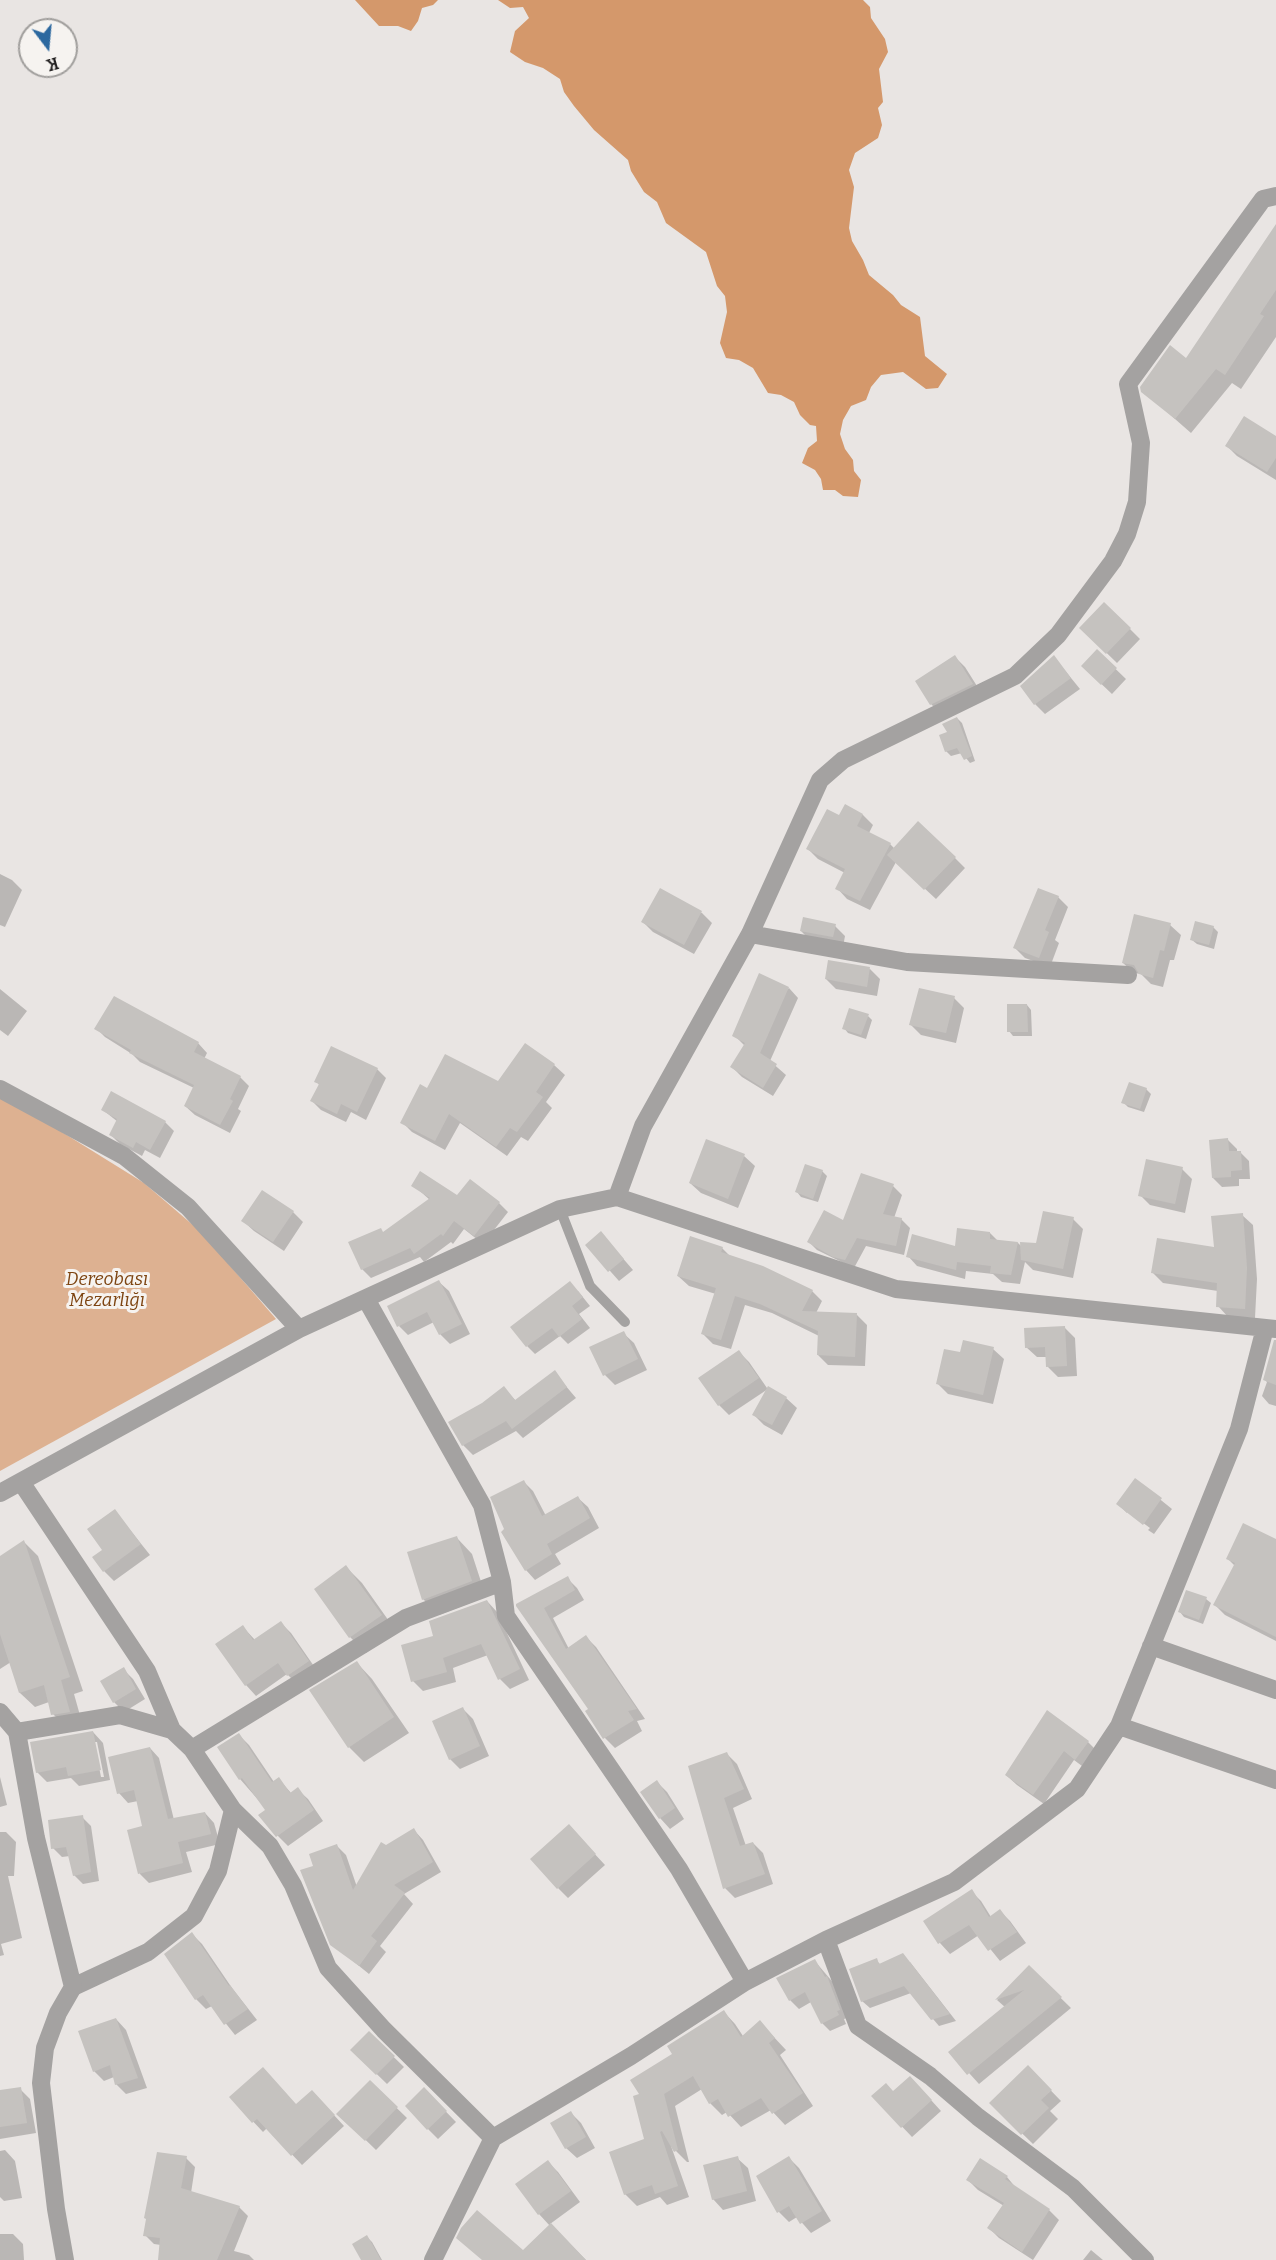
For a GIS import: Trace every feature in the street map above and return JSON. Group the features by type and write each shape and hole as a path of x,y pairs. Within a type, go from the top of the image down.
{"street":[{"path":"617,1197 643,1126 750,934 820,780 843,760 1015,676 1058,635 1113,561 1127,534 1137,502 1141,443 1128,384 1263,200 1276,196"},
{"path":"750,934 907,962 1128,975"},
{"path":"0,1089 124,1156 188,1207 299,1329"},
{"path":"0,1493 299,1329 560,1209 617,1197 896,1288 1270,1328 1239,1429 1119,1726 1077,1789 954,1882 826,1940 745,1982 631,2056 493,2138 433,2260"},
{"path":"366,1299 482,1505 502,1582 507,1616 680,1869 745,1982"},
{"path":"21,1482 147,1671 172,1730 192,1749 233,1810 270,1846 293,1885 328,1968 384,2030 493,2138"},
{"path":"192,1749 406,1618 502,1582"},
{"path":"1151,1646 1276,1690"},
{"path":"0,1712 17,1732 36,1838 73,1987"},
{"path":"17,1732 120,1715 172,1730"},
{"path":"1119,1726 1276,1780"},
{"path":"66,2260 56,2209 40,2083 45,2048 58,2013 73,1987 148,1952 195,1916 218,1871 233,1810"},
{"path":"826,1940 858,2026 930,2076 978,2117 1073,2188 1145,2260"}],"lane":[{"path":"560,1209 590,1286 625,1322"}],"green space":[{"name":"Dereobası Mezarlığı","path":"0,1098 49,1124 144,1183 201,1232 276,1319 0,1471"}],"shaded area":[{"path":"355,0 438,0 433,5 422,8 418,21 411,31 398,26 379,26"},
{"path":"498,0 863,0 870,7 871,18 885,39 888,52 879,69 883,102 878,108 882,125 878,138 855,153 849,170 854,187 849,228 852,241 869,275 893,295 901,305 920,317 925,356 947,374 938,388 926,389 903,372 881,375 871,387 866,400 851,406 843,420 840,434 845,449 853,460 854,471 861,480 858,497 843,496 835,490 823,490 821,479 815,470 802,463 808,448 817,441 816,426 810,425 800,415 794,402 781,395 768,393 753,368 739,360 726,358 720,343 727,312 725,296 717,286 706,252 666,223 657,202 644,192 631,171 628,160 594,130 564,92 560,79 510,52 515,31 529,18 523,7 510,8"}],"building":[{"path":"1276,224 1276,290 1260,314 1264,316 1225,375 1216,369 1175,419 1141,392 1140,387 1170,345 1186,358"},
{"path":"1244,416 1276,436 1276,458 1267,472 1225,446"},
{"path":"1104,602 1131,628 1106,654 1079,628"},
{"path":"1097,649 1117,668 1101,685 1081,666"},
{"path":"955,655 973,684 930,705 915,681"},
{"path":"1054,655 1071,678 1034,705 1020,686"},
{"path":"957,717 972,756 964,760 957,748 945,752 939,735 947,732 942,724"},
{"path":"845,804 863,814 857,826 891,843 860,901 835,889 845,869 806,849 827,809 839,815"},
{"path":"918,821 956,857 924,890 887,855"},
{"path":"660,888 702,911 684,945 641,922"},
{"path":"1038,888 1059,896 1045,930 1049,932 1039,958 1013,948"},
{"path":"1134,914 1171,923 1164,951 1160,950 1153,978 1139,974 1134,965 1122,963"},
{"path":"803,917 836,924 833,937 800,931"},
{"path":"1195,921 1214,926 1209,945 1190,940"},
{"path":"828,960 870,967 867,987 825,979"},
{"path":"759,973 789,987 760,1053 777,1064 763,1088 730,1067 745,1043 732,1036"},
{"path":"919,988 955,996 946,1033 909,1025"},
{"path":"114,996 199,1042 194,1052 241,1076 230,1099 233,1101 220,1125 184,1106 194,1085 129,1053 131,1050 94,1029"},
{"path":"1007,1004 1027,1004 1028,1032 1007,1032"},
{"path":"849,1008 869,1014 861,1035 842,1029"},
{"path":"525,1043 555,1064 536,1092 543,1097 517,1132 510,1128 496,1147 449,1114 435,1141 400,1123 420,1084 427,1088 445,1054 498,1081"},
{"path":"331,1046 378,1068 357,1112 341,1104 337,1114 310,1101 319,1084 314,1082"},
{"path":"1129,1082 1147,1088 1140,1109 1121,1103"},
{"path":"111,1091 166,1121 150,1150 136,1142 133,1148 109,1135 117,1119 101,1110"},
{"path":"1228,1138 1229,1151 1241,1151 1242,1170 1231,1171 1231,1177 1212,1178 1209,1140"},
{"path":"706,1139 745,1154 728,1199 689,1183"},
{"path":"1146,1159 1183,1167 1175,1204 1138,1196"},
{"path":"805,1164 823,1170 813,1199 795,1192"},
{"path":"420,1171 457,1195 470,1179 500,1202 474,1236 454,1221 443,1236 441,1234 414,1254 410,1248 361,1270 348,1242 381,1228 383,1232 430,1198 411,1186"},
{"path":"861,1173 894,1184 883,1214 902,1218 896,1246 857,1238 845,1260 833,1257 807,1242 824,1210 843,1220"},
{"path":"262,1190 294,1211 273,1242 241,1221"},
{"path":"1043,1211 1074,1217 1063,1269 1021,1260 1020,1242 1036,1243"},
{"path":"1243,1213 1247,1268 1245,1309 1216,1307 1217,1283 1151,1273 1157,1238 1214,1247 1211,1216"},
{"path":"957,1228 990,1232 990,1239 1018,1242 1011,1275 990,1273 991,1266 957,1262 956,1270 906,1257 912,1234 955,1246"},
{"path":"601,1231 624,1259 608,1272 585,1245"},
{"path":"690,1236 723,1247 721,1252 763,1266 813,1290 802,1311 857,1313 855,1357 817,1355 818,1331 760,1304 735,1296 721,1340 701,1334 716,1288 677,1276"},
{"path":"439,1280 462,1324 439,1335 427,1312 397,1327 387,1306"},
{"path":"570,1281 583,1297 572,1306 582,1319 559,1337 552,1328 526,1347 510,1327"},
{"path":"1065,1326 1067,1366 1046,1367 1045,1347 1025,1348 1024,1328"},
{"path":"624,1331 638,1359 603,1376 589,1347"},
{"path":"963,1340 994,1347 983,1395 936,1384 944,1349 960,1352"},
{"path":"1274,1340 1276,1340 1276,1385 1263,1380"},
{"path":"739,1350 759,1378 718,1406 698,1378"},
{"path":"555,1370 567,1387 512,1429 506,1421 462,1446 448,1422 482,1403 504,1386 515,1400"},
{"path":"768,1386 787,1397 772,1425 752,1415"},
{"path":"1135,1478 1162,1498 1143,1525 1116,1504"},
{"path":"524,1480 542,1516 578,1496 590,1518 547,1544 552,1554 525,1571 501,1532 504,1529 490,1497"},
{"path":"115,1509 141,1544 103,1572 92,1557 102,1550 87,1529"},
{"path":"1243,1523 1276,1539 1276,1637 1213,1605 1235,1563 1226,1559"},
{"path":"457,1536 472,1581 422,1600 407,1552"},
{"path":"24,1540 70,1677 61,1680 70,1712 51,1715 44,1685 19,1693 0,1634 0,1556"},
{"path":"346,1565 382,1615 349,1638 314,1589"},
{"path":"568,1576 575,1590 544,1608 566,1649 586,1635 637,1709 628,1711 634,1720 603,1739 585,1711 588,1709 516,1606"},
{"path":"1186,1590 1207,1597 1199,1620 1178,1612"},
{"path":"487,1600 520,1669 498,1680 481,1644 443,1658 447,1672 411,1682 401,1645 433,1636 429,1621"},
{"path":"281,1621 309,1661 287,1676 278,1663 245,1686 215,1644 243,1625 253,1640"},
{"path":"357,1661 394,1717 348,1748 309,1690"},
{"path":"124,1667 136,1689 113,1703 100,1681"},
{"path":"463,1707 480,1746 449,1760 432,1721"},
{"path":"1047,1710 1089,1741 1075,1760 1064,1751 1033,1795 1005,1775"},
{"path":"93,1731 101,1770 68,1776 66,1767 36,1773 30,1742"},
{"path":"239,1733 272,1782 279,1777 290,1793 298,1787 314,1810 276,1837 258,1815 265,1810 242,1778 239,1780 217,1747"},
{"path":"150,1747 168,1819 205,1812 211,1834 178,1842 183,1863 138,1874 127,1830 142,1826 134,1790 117,1794 108,1757"},
{"path":"727,1752 744,1789 724,1798 740,1846 753,1842 765,1874 723,1889 688,1766"},
{"path":"657,1780 675,1808 659,1819 640,1792"},
{"path":"83,1815 91,1872 73,1876 66,1847 51,1849 48,1820"},
{"path":"569,1824 596,1854 557,1889 530,1859"},
{"path":"414,1828 433,1862 394,1885 405,1893 371,1936 377,1941 359,1966 330,1945 300,1870 313,1866 309,1854 337,1844 353,1890 381,1842 386,1845"},
{"path":"972,1889 989,1917 1000,1909 1017,1932 988,1951 969,1925 938,1944 923,1921"},
{"path":"192,1932 229,1986 248,2009 224,2025 203,1995 195,2000 164,1954"},
{"path":"903,1953 950,2014 931,2020 904,1986 861,2002 849,1969 877,1958 879,1964"},
{"path":"815,1959 825,1977 827,1976 840,2010 837,2011 839,2015 821,2024 805,1992 789,2001 776,1978"},
{"path":"1029,1965 1062,1997 967,2075 948,2052 1024,1990 995,2000"},
{"path":"724,2010 741,2037 760,2020 775,2038 769,2043 803,2093 772,2114 761,2098 728,2117 718,2099 709,2104 693,2076 664,2094 678,2150 674,2152 662,2131 660,2132 678,2186 655,2194 652,2185 624,2195 609,2152 644,2139 633,2096 639,2094 630,2080 672,2054 667,2046"},
{"path":"116,2018 138,2078 115,2085 110,2065 93,2072 78,2031"},
{"path":"369,2031 395,2056 376,2075 350,2050"},
{"path":"1028,2065 1052,2090 1041,2100 1049,2108 1021,2135 989,2103"},
{"path":"263,2067 296,2104 312,2090 335,2115 291,2156 257,2119 252,2123 229,2097"},
{"path":"910,2076 932,2100 901,2128 871,2096 886,2083 893,2091"},
{"path":"370,2080 398,2107 365,2141 336,2114"},
{"path":"21,2087 27,2123 0,2127 0,2090"},
{"path":"424,2087 447,2111 427,2130 405,2106"},
{"path":"571,2111 586,2137 565,2149 550,2123"},
{"path":"157,2152 187,2156 181,2188 240,2206 217,2260 158,2260 160,2238 143,2236 146,2219 144,2218"},
{"path":"738,2156 747,2191 712,2200 703,2165"},
{"path":"789,2156 822,2211 800,2224 789,2206 777,2213 756,2176"},
{"path":"980,2158 1008,2176 1005,2179 1050,2209 1022,2252 987,2228 1004,2203 966,2180"},
{"path":"548,2160 571,2191 538,2215 515,2184"},
{"path":"477,2210 523,2250 551,2223 586,2260 482,2260 456,2238 461,2228"},
{"path":"367,2235 381,2260 361,2260 352,2244"}]}
